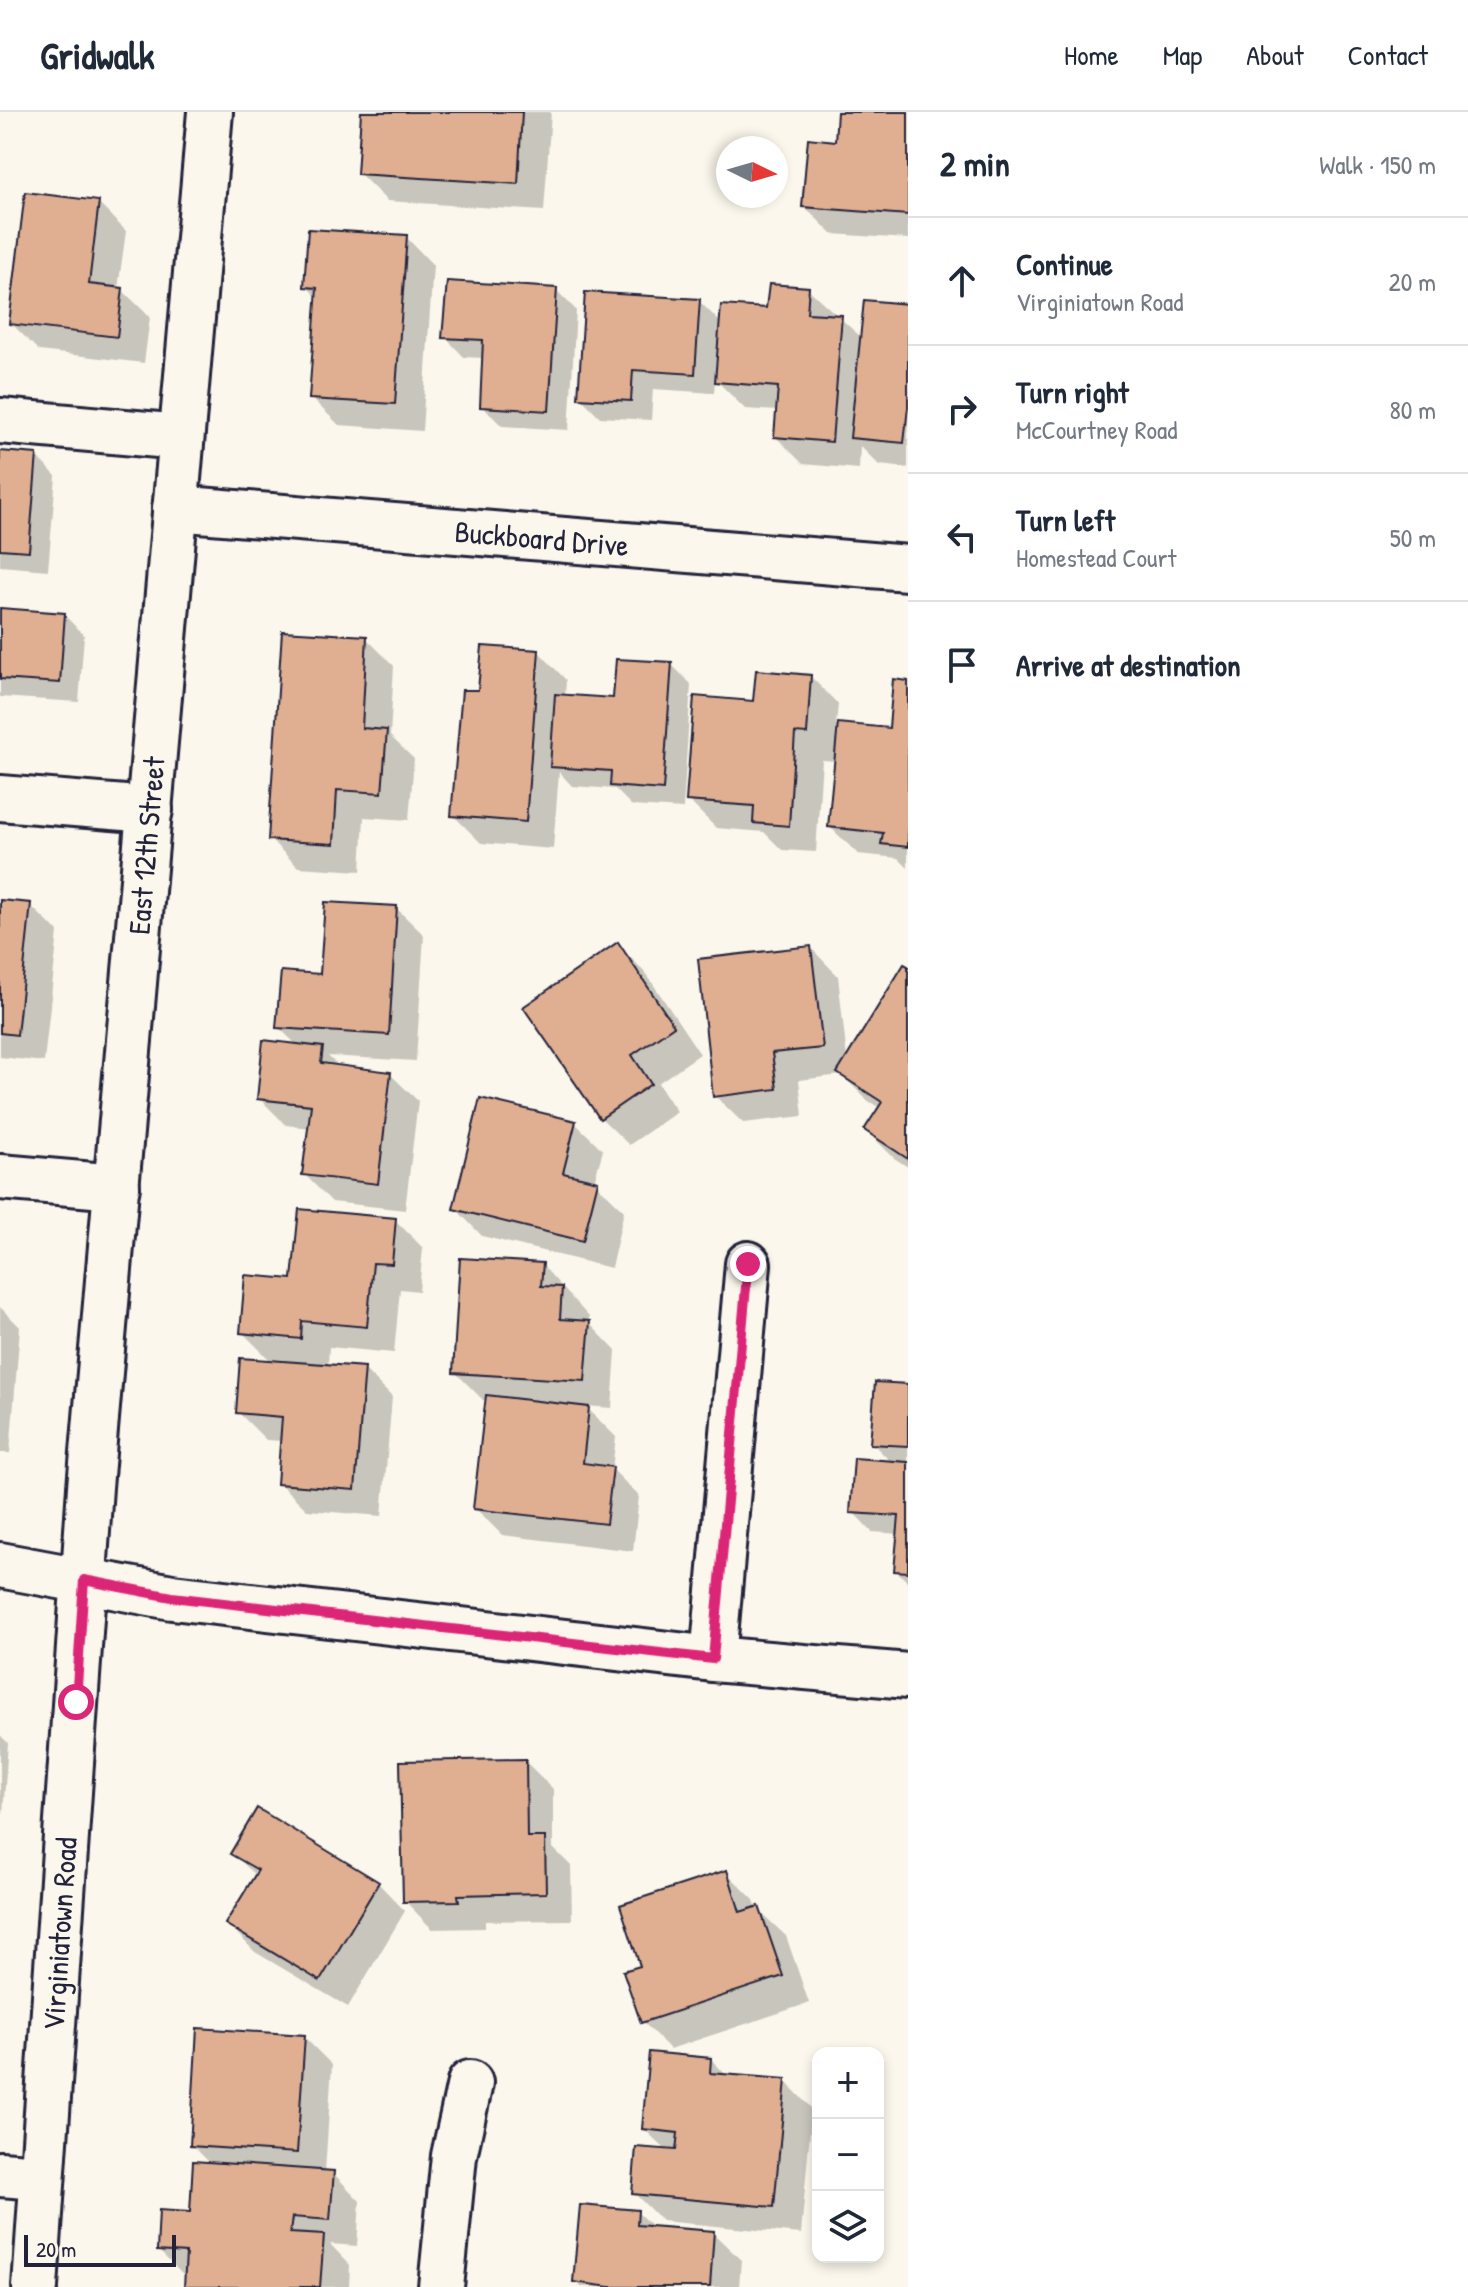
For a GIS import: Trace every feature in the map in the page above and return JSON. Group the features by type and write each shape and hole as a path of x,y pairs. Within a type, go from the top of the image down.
{"street":[{"name":"East 12th Street","path":"84,1580 210,112"},
{"path":"0,421 181,437"},
{"name":"Buckboard Drive","path":"175,508 908,568"},
{"path":"0,798 150,810"},
{"path":"0,1177 117,1187"},
{"path":"713,1659 748,1264"},
{"path":"0,1565 172,1597 713,1659 908,1676"},
{"name":"Virginiatown Road","path":"35,2287 20,2176 84,1580"},
{"path":"441,2287 454,2156 470,2083"}],"building":[{"path":"361,112 522,112 518,184 357,174"},
{"path":"837,112 908,112 908,215 802,207 808,138 835,141"},
{"path":"25,192 99,201 89,284 123,288 117,337 9,324"},
{"path":"308,229 407,235 395,404 309,399 317,288 304,287"},
{"path":"447,281 557,288 549,411 480,407 483,340 442,338"},
{"path":"769,284 809,287 807,313 842,315 832,442 774,437 778,387 715,382 721,305 766,308"},
{"path":"585,292 700,299 695,374 633,370 631,401 578,398"},
{"path":"864,300 908,304 908,407 904,443 850,438"},
{"path":"0,451 37,454 29,551 0,549"},
{"path":"0,608 65,613 60,683 0,679"},
{"path":"282,631 367,636 362,728 387,730 382,793 337,790 334,844 268,840"},
{"path":"482,646 539,650 526,822 451,816 462,690 478,690"},
{"path":"616,659 672,662 663,790 610,786 611,771 550,767 555,694 613,698"},
{"path":"756,670 811,675 807,734 795,733 789,826 753,823 754,806 686,801 694,696 753,701"},
{"path":"893,679 908,681 908,847 881,844 883,833 828,827 838,723 889,728"},
{"path":"0,900 31,903 17,1035 0,1033"},
{"path":"325,902 397,906 389,1035 276,1028 281,971 320,974"},
{"path":"618,942 674,1026 632,1055 651,1084 600,1119 523,1007"},
{"path":"811,946 823,1048 772,1053 777,1089 713,1097 698,959"},
{"path":"904,964 908,966 908,1159 864,1130 882,1102 837,1073"},
{"path":"263,1040 323,1047 321,1063 391,1072 378,1184 302,1175 311,1105 257,1099"},
{"path":"480,1098 576,1121 563,1173 598,1181 583,1241 453,1209"},
{"path":"299,1209 396,1218 392,1264 373,1263 367,1327 302,1321 301,1339 240,1333 245,1275 292,1279"},
{"path":"460,1258 543,1263 541,1286 562,1287 560,1319 590,1321 585,1381 453,1373"},
{"path":"240,1358 365,1367 355,1490 277,1484 282,1417 236,1413"},
{"path":"875,1382 908,1384 908,1446 870,1444"},
{"path":"486,1395 589,1407 583,1463 613,1467 606,1524 473,1509"},
{"path":"854,1458 908,1462 908,1572 894,1571 899,1516 850,1513"},
{"path":"526,1759 527,1837 545,1837 546,1893 458,1895 459,1901 403,1902 400,1761"},
{"path":"257,1808 379,1882 320,1981 225,1924 258,1870 230,1854"},
{"path":"727,1870 740,1912 759,1906 783,1976 641,2023 623,1971 640,1966 620,1905"},
{"path":"197,2028 305,2035 297,2153 190,2146"},
{"path":"649,2052 711,2058 710,2073 786,2079 774,2207 632,2194 636,2147 676,2150 678,2133 642,2129"},
{"path":"193,2161 334,2171 330,2220 292,2217 290,2233 324,2235 320,2287 184,2287 186,2253 157,2251 159,2210 190,2212"},
{"path":"580,2205 638,2210 637,2225 714,2231 710,2287 610,2287 573,2282"}],"route":[{"path":"76,1702 84,1580 172,1597 713,1659 748,1264"}]}
